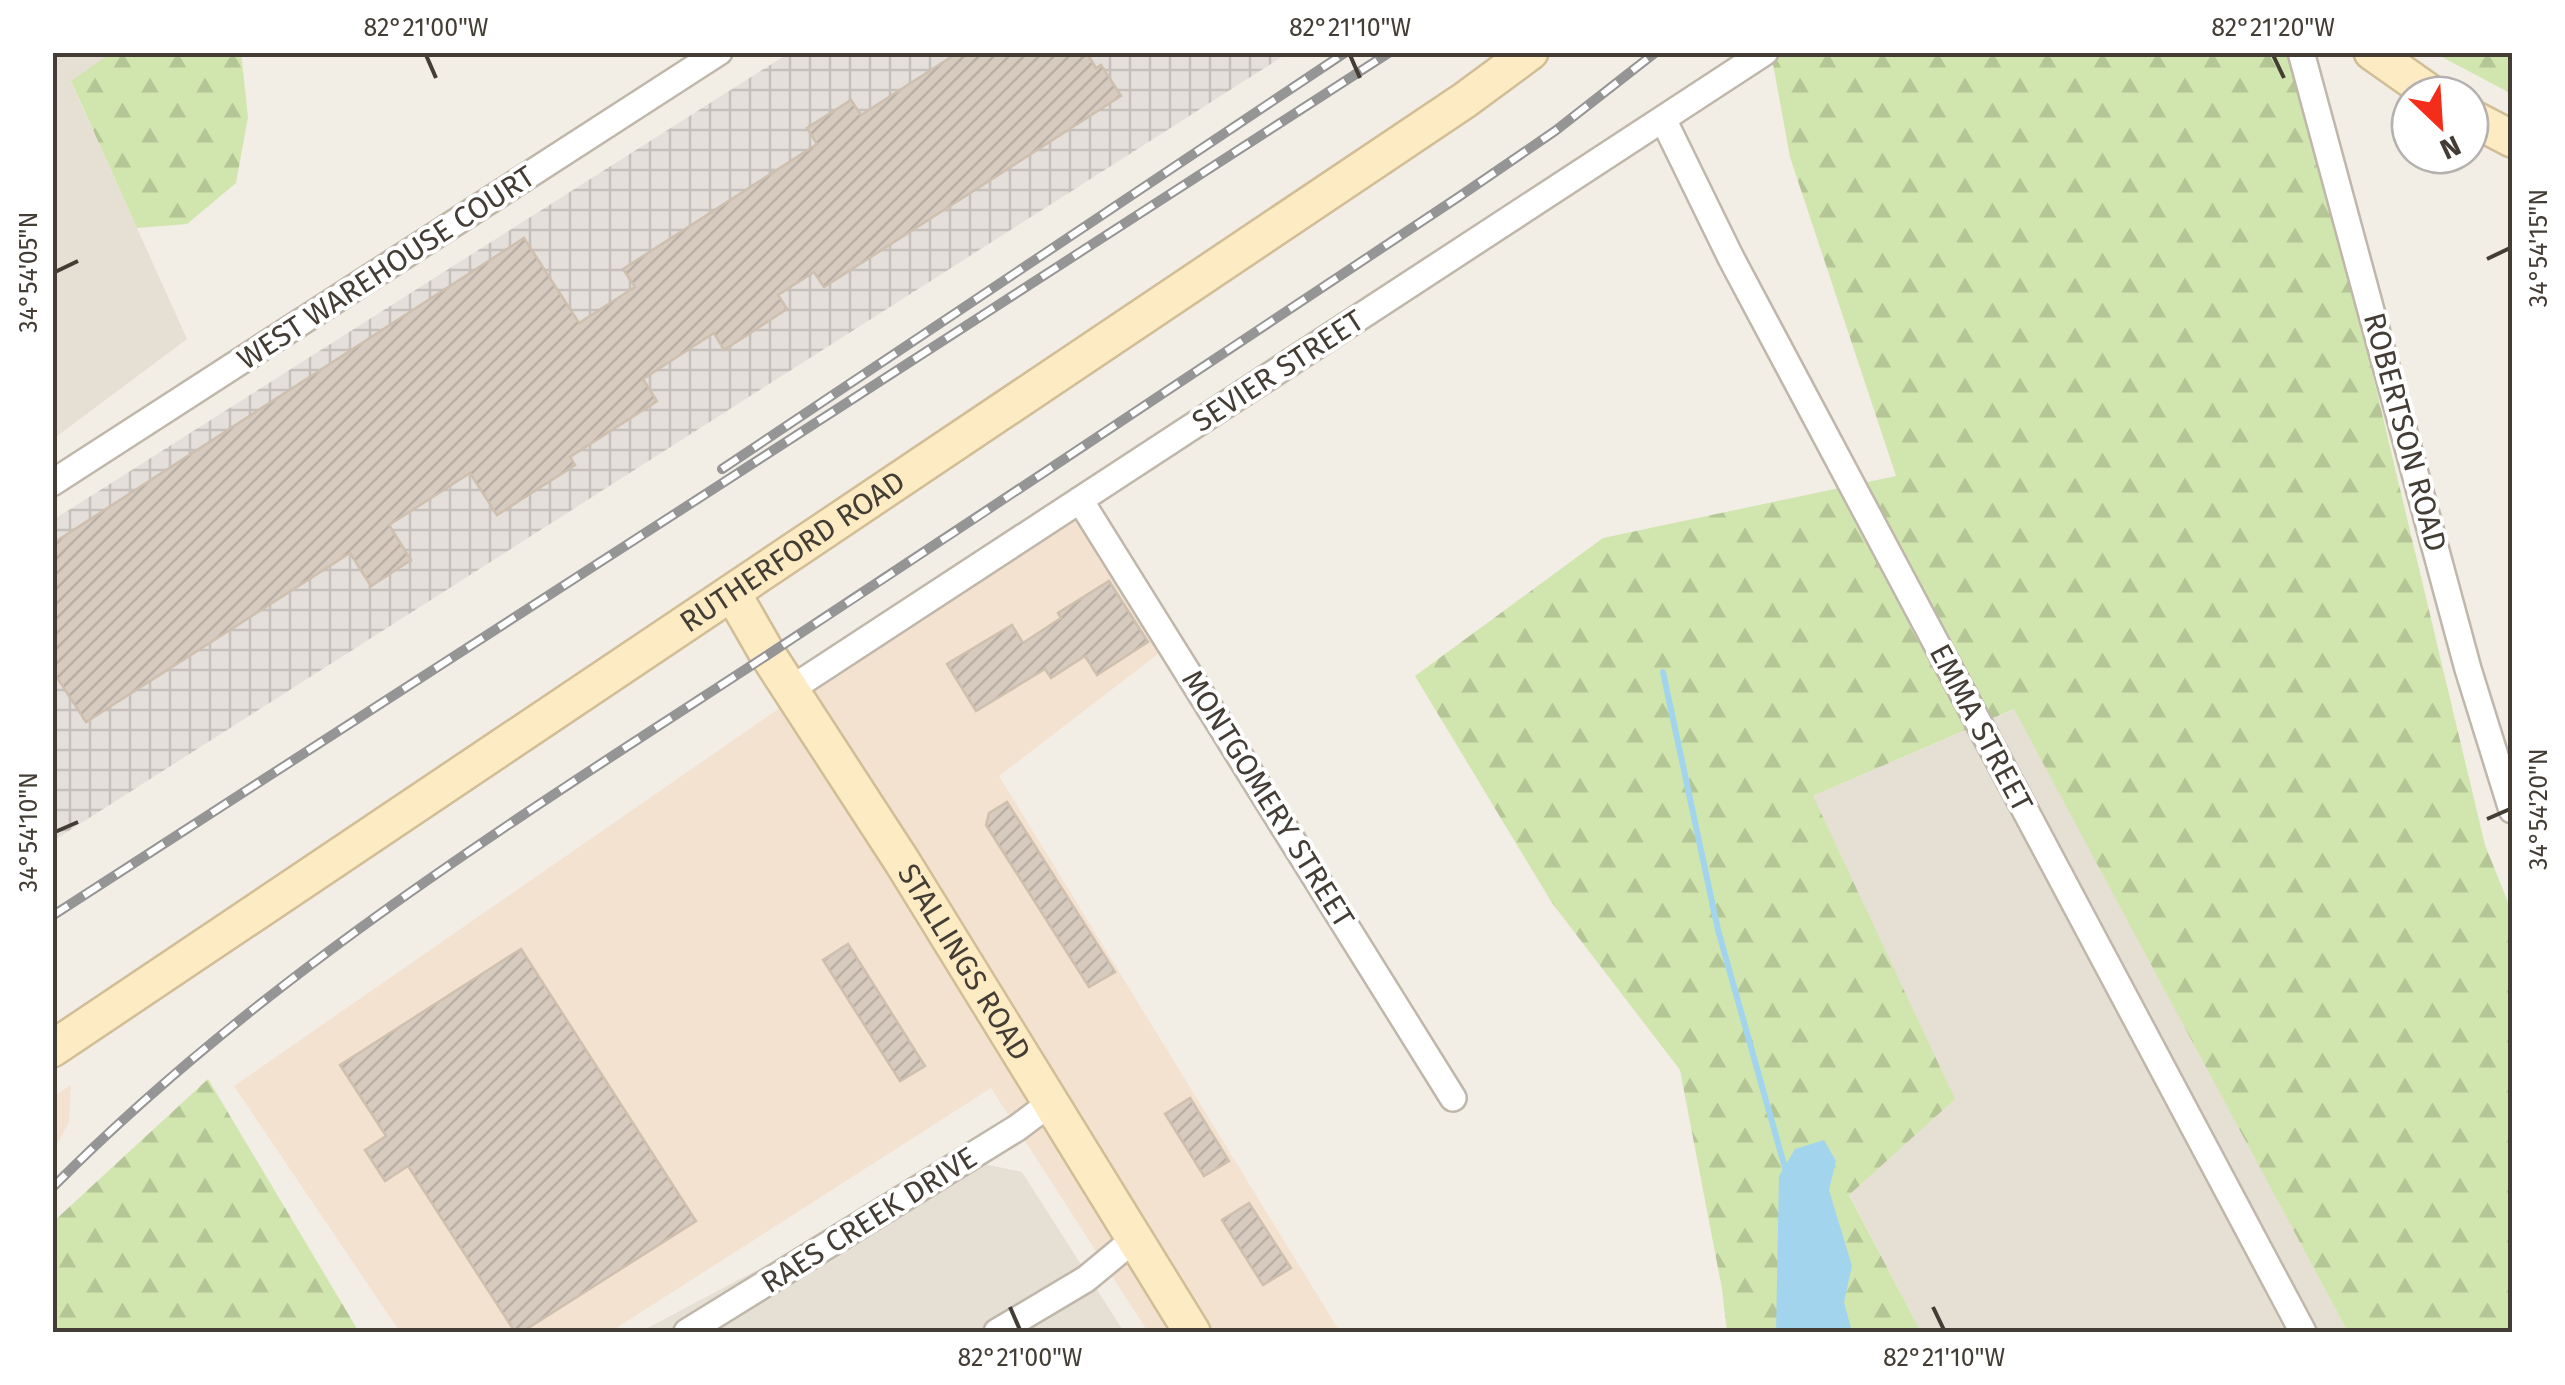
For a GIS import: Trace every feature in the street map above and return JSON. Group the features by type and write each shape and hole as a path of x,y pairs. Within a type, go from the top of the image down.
{"street":[{"name":"WEST WAREHOUSE COURT","path":"52,483 719,52"},
{"name":"RUTHERFORD ROAD","path":"52,1050 1465,100 1530,52"},
{"name":"SEVIER STREET","path":"791,689 1765,52"},
{"name":"ROBERTSON ROAD","path":"2300,52 2468,669 2512,810"},
{"path":"2372,52 2405,75"},
{"name":"EMMA STREET","path":"1664,121 1730,258 2303,1332"},
{"name":"MONTGOMERY STREET","path":"1080,500 1454,1098"},
{"name":"STALLINGS ROAD","path":"733,594 1192,1332"},
{"name":"RAES CREEK DRIVE","path":"687,1332 1017,1128 1049,1104"},
{"path":"997,1332 1086,1279 1133,1240"}],"shaded area":[{"path":"53,53 111,53 71,82 187,339 53,439"},
{"path":"789,53 1288,53 53,841 53,520"},
{"path":"1080,500 1171,644 999,776 1340,1332 1148,1332 991,1088 610,1332 400,1332 234,1086"},
{"path":"2015,709 2348,1332 1921,1332 1849,1194 1813,796"},
{"path":"71,1085 69,1122 53,1152 53,1097"},
{"path":"965,1160 1022,1172 1124,1332 640,1332"}],"green space":[{"path":"111,53 241,53 248,117 236,183 187,224 137,228 71,81"},
{"path":"1771,53 2296,53 2485,845 2512,912 2512,1332 2348,1332 2014,709 1813,796 1955,1099 1849,1195 1921,1332 1727,1332 1680,1070 1552,903 1415,676 1603,538 1896,476 1790,157"},
{"path":"2434,53 2512,53 2512,94 2490,82 2490,75 2476,75"},
{"path":"208,1079 359,1332 53,1332 53,1222"}],"water":[{"path":"1824,1140 1836,1161 1829,1190 1852,1266 1844,1302 1852,1332 1776,1332 1779,1176 1795,1149"}],"building":[{"path":"959,52 1086,52 1096,68 1101,65 1121,96 824,287 814,272 778,295 787,309 724,350 714,333 643,379 657,401 570,457 575,465 497,515 470,473 389,525 411,560 371,586 350,553 86,722 52,670 52,544 524,238 579,323 635,287 623,269 817,144 807,128 851,100 861,115"},
{"path":"1109,581 1148,642 1097,675 1085,656 1051,678 1045,669 976,711 947,664 1012,625 1023,643 1061,618 1058,613"},
{"path":"1007,802 1115,972 1089,987 986,825 989,813"},
{"path":"848,944 925,1066 900,1081 823,960"},
{"path":"521,949 696,1221 522,1332 515,1332 408,1166 385,1181 365,1150 386,1136 340,1065"},
{"path":"1190,1098 1229,1161 1204,1176 1165,1114"},
{"path":"1249,1203 1291,1268 1263,1285 1222,1220"}],"waterway":[{"path":"1663,672 1718,930 1787,1175"}],"railway":[{"path":"722,469 1346,52"},
{"path":"52,916 1390,52"},
{"path":"52,1188 217,1038 395,903 1460,196 1555,131 1656,52"}]}
